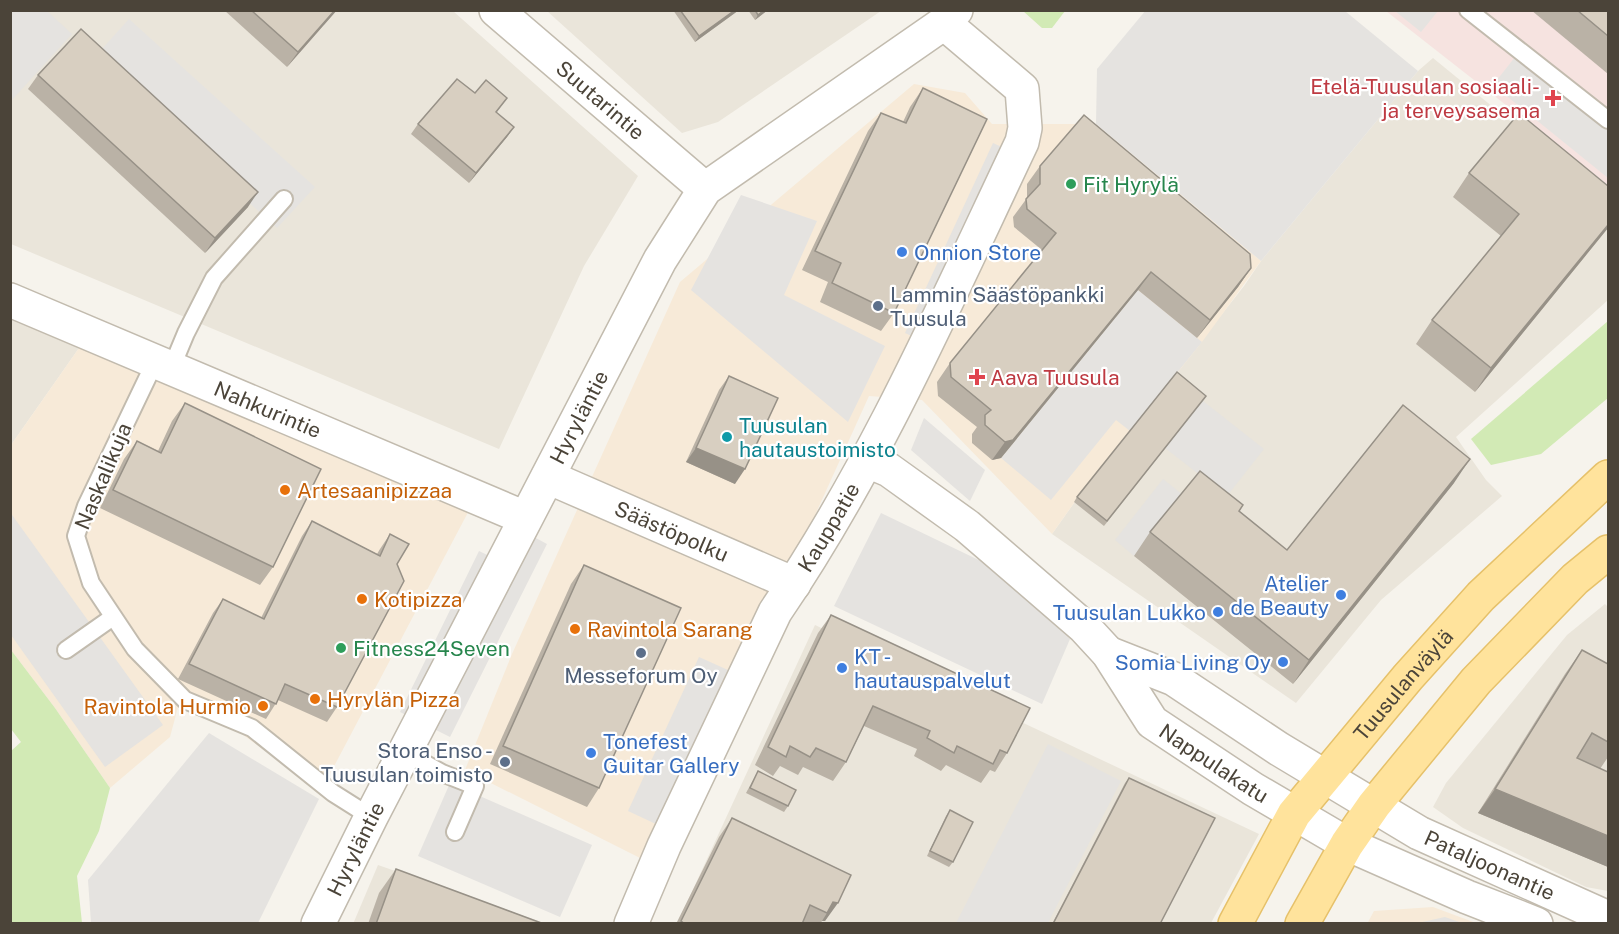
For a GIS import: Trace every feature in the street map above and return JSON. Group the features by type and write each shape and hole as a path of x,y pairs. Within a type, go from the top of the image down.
{"main road":[{"name":"Tuusulanväylä","path":"1235,924 1294,814 1408,677 1481,597 1608,477"},
{"path":"1302,924 1347,844 1374,805 1476,681 1575,579 1608,552"}],"street":[{"name":"Suutarintie","path":"496,10 705,189"},
{"name":"Hyryläntie","path":"318,924 404,752 660,260 705,189 950,17"},
{"name":"Kauppatie","path":"631,924 664,846 775,612 868,461 1022,142 1025,128 1022,89 950,17"},
{"name":"Nahkurintie","path":"10,300 525,518"},
{"name":"Nappulakatu","path":"868,461 889,470 967,526 1084,627 1108,653 1152,722 1294,814 1347,844"},
{"name":"Säästöpolku","path":"548,477 794,584"},
{"name":"Nappulakatu","path":"1108,653 1174,679 1325,777 1374,805"},
{"name":"Pataljoonantie","path":"1374,805 1419,833 1608,918"},
{"name":"Pataljoonantie","path":"1347,844 1467,897 1536,924"}],"lane":[{"path":"1468,10 1608,120"},
{"name":"Naskalikuja","path":"284,200 214,278 186,333 163,365 86,506 76,536 91,583 113,617 135,649 186,700 252,728 333,793 371,817"},
{"path":"66,650 113,617"},
{"path":"404,752 442,773 476,786 454,832"}],"shaded area":[{"path":"11,10 47,11 72,34 11,101"},
{"path":"1146,10 1345,11 1418,71 1261,261 1096,124 1097,69"},
{"path":"10,11 453,11 638,176 584,266 499,449 11,244"},
{"path":"547,11 881,11 718,122 682,133"},
{"name":"Etelä-Tuusulan sosiaali- ja terveysasema","path":"1386,11 1608,11 1608,185"},
{"path":"1395,11 1438,11 1421,32"},
{"path":"129,19 315,187 277,228 92,60"},
{"path":"1519,52 1608,124 1608,178 1493,85"},
{"path":"1433,58 1608,201 1608,300 1456,437 1486,480 1502,496 1381,600 1296,703 1052,534 1261,261 1418,71"},
{"path":"914,84 965,93 992,124 1096,124 1261,261 1202,342 1052,534 922,400 869,396 792,566 758,609 644,860 465,770 512,654 680,282"},
{"path":"993,143 1004,148 916,338 905,333"},
{"path":"741,195 817,221 784,295 885,346 848,422 691,290"},
{"path":"1138,290 1202,342 1130,431 1116,420 1051,500 1001,458"},
{"path":"11,309 86,338 11,445"},
{"path":"86,338 474,501 321,791 239,732 178,707 170,737 110,788 55,708 11,650 11,445"},
{"path":"1203,401 1264,449 1227,496 1165,448"},
{"path":"924,418 985,470 970,501 911,450"},
{"path":"1163,479 1183,495 1134,556 1115,540"},
{"path":"10,512 163,725 105,767 11,635"},
{"path":"881,513 987,564 1070,639 1042,704 834,606"},
{"path":"519,529 547,544 450,737 400,712 479,551 502,562"},
{"path":"1605,604 1608,607 1608,891 1586,887 1463,828 1433,807 1446,783 1567,635"},
{"path":"815,625 1259,834 1211,923 677,924"},
{"path":"699,657 728,670 658,825 628,811"},
{"path":"209,733 319,799 258,923 91,923 88,880"},
{"path":"1048,744 1121,781 1048,923 956,923"},
{"path":"450,783 592,845 560,917 418,856"},
{"path":"378,865 544,923 353,924"},
{"path":"1433,907 1476,923 1367,924 1374,911"},
{"path":"1445,917 1462,923 1418,923"}],"green space":[{"path":"1023,11 1065,11 1052,28 1042,28"},
{"path":"1608,321 1608,398 1541,454 1491,465 1471,439"},
{"path":"11,650 55,708 110,788 99,831 77,876 82,923 11,923 11,751 21,742 11,729"}],"building":[{"path":"251,10 335,10 298,52"},
{"path":"680,10 735,10 699,36"},
{"path":"1577,10 1608,10 1608,36"},
{"path":"81,29 258,192 215,238 38,75"},
{"path":"457,79 475,93 486,80 507,98 496,112 514,127 476,173 418,124"},
{"path":"923,88 987,119 894,313 832,283 841,263 815,251 881,113 906,123"},
{"path":"1519,113 1608,186 1608,225 1491,368 1432,320 1519,214 1469,173"},
{"path":"1084,115 1250,254 1251,268 1210,320 1151,272 1013,440 1005,442 985,425 985,415 991,410 951,377 950,363 1056,233 1027,209 1026,199 1040,184 1040,166"},
{"path":"1177,372 1206,396 1107,521 1077,497"},
{"name":"Tuusulan hautaustoimisto","path":"729,376 778,398 745,469 696,448"},
{"path":"185,403 321,469 273,567 113,490 137,441 161,453"},
{"path":"1403,405 1470,459 1309,660 1150,532 1200,471 1243,505 1239,511 1287,550"},
{"path":"312,521 380,556 390,534 409,544 397,564 404,581 337,707 285,684 276,704 189,664 223,599 264,619"},
{"path":"584,565 681,608 599,788 503,746"},
{"path":"831,615 1030,708 1007,753 1000,750 993,764 957,746 954,753 927,738 930,731 873,706 846,762 816,748 810,757 790,746 786,757 768,747"},
{"path":"1582,650 1608,664 1608,742 1592,733 1577,758 1608,772 1608,836 1495,789"},
{"path":"758,771 796,790 788,806 750,788"},
{"path":"1129,778 1215,818 1160,924 1053,924"},
{"path":"950,810 973,822 953,862 930,851"},
{"path":"732,818 851,875 838,903 833,902 827,913 810,905 802,924 685,924 681,921"},
{"path":"396,869 544,924 376,924"}],"place":[{"name":"Etelä-Tuusulan sosiaali- ja terveysasema","path":"1553,98"},
{"name":"Fit Hyrylä","path":"1071,184"},
{"name":"Onnion Store","path":"902,252"},
{"name":"Lammin Säästöpankki Tuusula","path":"878,306"},
{"name":"Aava Tuusula","path":"977,377"},
{"name":"Tuusulan hautaustoimisto","path":"727,437"},
{"name":"Artesaanipizzaa","path":"285,490"},
{"name":"Atelier de Beauty","path":"1341,595"},
{"name":"Kotipizza","path":"362,599"},
{"name":"Tuusulan Lukko","path":"1218,612"},
{"name":"Ravintola Sarang","path":"575,629"},
{"name":"Fitness24Seven","path":"341,648"},
{"name":"Messeforum Oy","path":"641,653"},
{"name":"Somia Living Oy","path":"1283,662"},
{"name":"KT - hautauspalvelut","path":"842,668"},
{"name":"Hyrylän Pizza","path":"315,699"},
{"name":"Ravintola Hurmio","path":"263,706"},
{"name":"Tonefest Guitar Gallery","path":"591,753"},
{"name":"Stora Enso - Tuusulan toimisto","path":"505,762"}]}
